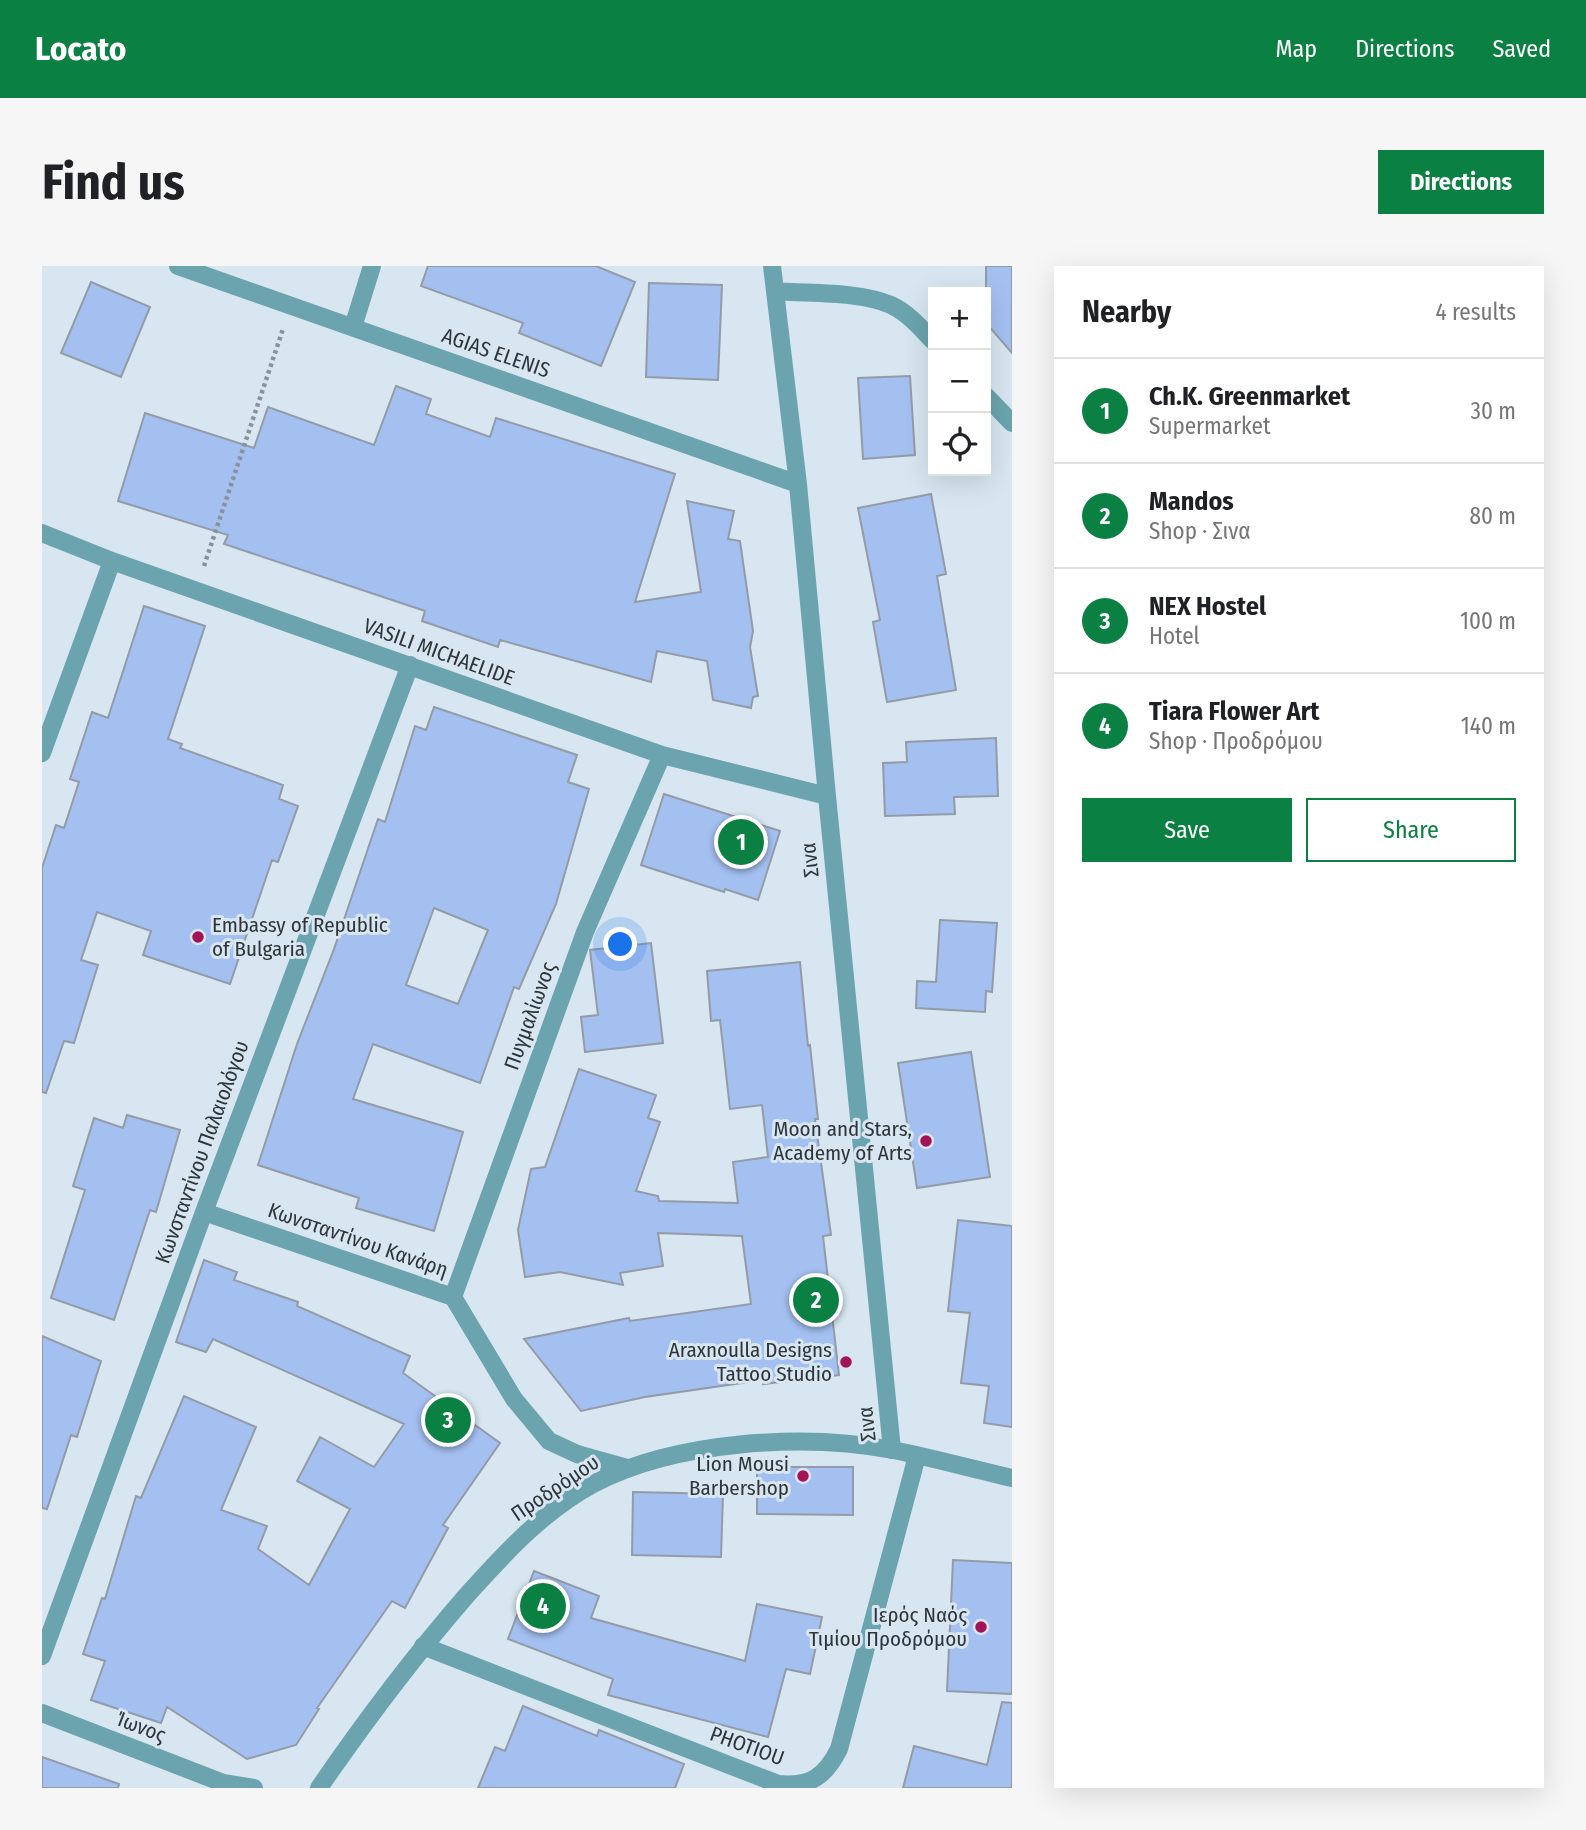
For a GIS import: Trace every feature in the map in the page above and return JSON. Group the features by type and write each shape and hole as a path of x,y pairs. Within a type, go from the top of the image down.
{"street":[{"name":"AGIAS ELENIS","path":"178,266 798,484"},
{"path":"354,327 372,266"},
{"name":"Σινα","path":"772,266 798,484 892,1450"},
{"path":"775,291 876,300 894,306 928,336"},
{"path":"991,401 1012,423"},
{"name":"VASILI MICHAELIDE","path":"42,533 112,561 662,755 827,796"},
{"path":"42,753 112,561"},
{"name":"Κωνσταντίνου Παλαιολόγου","path":"42,1656 204,1212 410,665"},
{"name":"Πυγμαλίωνος","path":"453,1297 584,932 662,755"},
{"name":"Κωνσταντίνου Κανάρη","path":"204,1212 453,1297 514,1399 550,1441 577,1454 627,1468"},
{"name":"Προδρόμου","path":"314,1787 423,1646 513,1543 591,1485 627,1468 676,1454 723,1446 829,1443 892,1450 1012,1478"},
{"name":"PHOTIOU","path":"423,1646 778,1784 794,1785 811,1780 824,1774 839,1749 917,1456"},
{"name":"Ίωνος","path":"42,1713 224,1786 254,1788"}],"path":[{"path":"196,590 292,305"}],"building":[{"path":"428,266 596,266 635,282 601,366 519,333 523,323 421,286"},
{"path":"986,266 1012,266 1012,353 991,329 991,287 986,287"},
{"path":"91,282 150,307 121,377 61,353"},
{"path":"649,283 722,285 718,380 646,377"},
{"path":"910,376 915,455 863,459 858,378"},
{"path":"396,386 431,399 426,414 490,437 496,418 675,474 635,602 701,592 687,501 734,511 728,539 740,541 753,631 750,647 758,696 753,697 751,708 713,700 707,661 657,651 651,682 500,640 498,647 422,621 425,611 224,544 228,535 118,501 145,413 254,448 268,407 374,445"},
{"path":"931,494 946,574 937,576 956,690 887,702 873,622 880,620 858,508"},
{"path":"144,606 205,626 168,739 182,744 180,748 283,785 279,799 298,806 278,862 272,860 230,984 143,955 151,931 97,912 81,960 98,965 74,1043 64,1041 46,1093 42,1092 42,868 56,825 64,828 79,782 70,779 92,712 108,718"},
{"path":"434,707 577,755 568,782 589,789 556,904 519,989 514,987 480,1083 373,1044 353,1099 463,1132 434,1231 356,1208 359,1198 258,1165 297,1044 334,949 378,819 385,822 415,726 426,730","holes":["434,908 488,930 458,1004 406,985"]},
{"path":"996,738 998,796 954,797 955,814 885,816 883,763 907,762 906,742"},
{"path":"664,794 780,831 758,900 641,865"},
{"path":"940,920 997,923 992,992 986,991 985,1012 916,1008 917,981 936,982"},
{"path":"651,943 663,1043 585,1052 581,1017 598,1015 590,950"},
{"path":"800,962 818,1119 815,1119 831,1235 823,1236 839,1375 763,1384 763,1380 645,1397 581,1411 524,1339 629,1318 630,1321 751,1304 742,1236 658,1233 663,1266 620,1273 623,1285 560,1272 525,1277 518,1230 531,1169 545,1167 579,1069 656,1095 648,1118 660,1122 636,1191 658,1196 659,1201 738,1203 733,1162 768,1157 762,1105 730,1109 720,1020 711,1021 707,971"},
{"path":"971,1052 990,1177 917,1188 898,1063"},
{"path":"127,1115 180,1130 156,1212 150,1210 114,1320 51,1298 85,1190 73,1186 94,1118 123,1128"},
{"path":"958,1220 1012,1226 1012,1427 984,1423 989,1386 961,1383 970,1313 948,1311"},
{"path":"204,1260 237,1272 234,1280 298,1302 297,1306 410,1356 403,1373 500,1443 443,1525 448,1528 405,1608 392,1601 317,1708 319,1709 296,1745 247,1759 167,1707 161,1723 91,1700 105,1661 83,1654 102,1598 105,1599 136,1496 141,1498 184,1396 256,1427 221,1510 267,1526 258,1549 309,1585 350,1509 297,1481 320,1437 374,1467 404,1424 213,1339 206,1352 176,1342"},
{"path":"42,1336 101,1361 77,1437 71,1435 47,1509 42,1508"},
{"path":"757,1467 853,1467 853,1515 757,1514"},
{"path":"633,1492 723,1494 721,1557 632,1555"},
{"name":"Ιερός Ναός Τιμίου Προδρόμου","path":"953,1560 1012,1563 1012,1694 947,1691"},
{"path":"534,1571 599,1596 591,1618 745,1661 757,1604 822,1617 810,1674 786,1669 768,1737 608,1695 613,1679 508,1639"},
{"path":"1002,1702 1012,1703 1012,1788 903,1788 914,1746 987,1765"},
{"path":"523,1706 597,1736 599,1730 684,1764 675,1788 478,1788 495,1747 505,1751"},
{"path":"42,1757 119,1784 118,1788 42,1788"}],"place":[{"name":"Ch.K. Greenmarket","path":"741,842"},
{"name":"Embassy of Republic of Bulgaria","path":"198,937"},
{"name":"Moon and Stars, Academy of Arts","path":"926,1141"},
{"name":"Mandos","path":"816,1300"},
{"name":"Araxnoulla Designs Tattoo Studio","path":"846,1362"},
{"name":"NEX Hostel","path":"448,1420"},
{"name":"Lion Mousi Barbershop","path":"803,1476"},
{"name":"Tiara Flower Art","path":"543,1606"},
{"name":"Ιερός Ναός Τιμίου Προδρόμου","path":"981,1627"}]}
